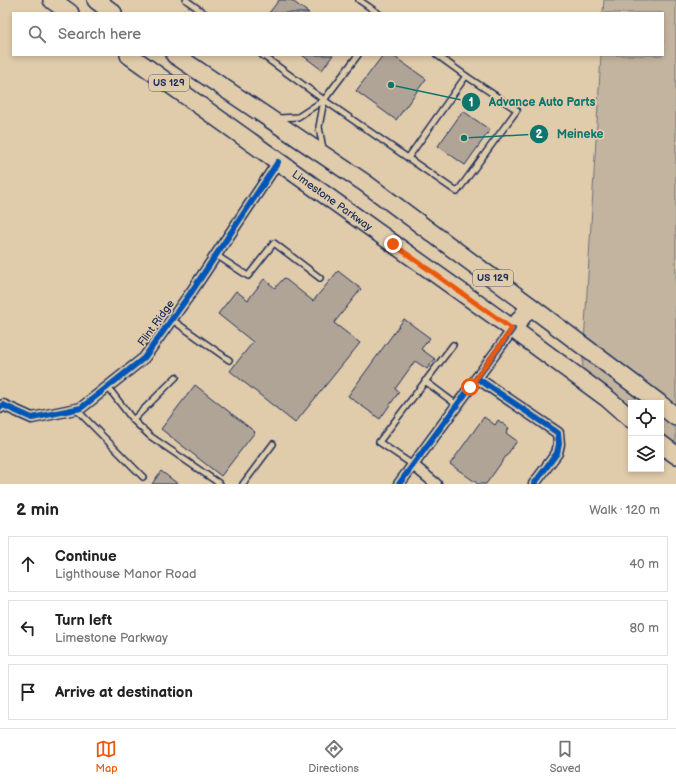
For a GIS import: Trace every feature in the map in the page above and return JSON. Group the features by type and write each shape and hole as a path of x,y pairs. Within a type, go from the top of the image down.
{"main road":[{"path":"52,0 69,12"},
{"path":"96,0 112,12"},
{"name":"Limestone Parkway","path":"130,56 512,329 608,399 628,416"},
{"name":"US 129","path":"176,56 365,184 655,400"},
{"path":"512,329 530,306"},
{"path":"664,407 676,417"},
{"path":"664,446 676,455"}],"street":[{"name":"Flint Ridge","path":"1,405 32,418 81,408 144,358 216,255 278,162"},
{"path":"399,484 512,329"},
{"path":"477,378 558,433 559,444 557,453 534,484"},
{"path":"413,465 436,484"}],"lane":[{"path":"186,0 203,12"},
{"path":"359,0 377,12"},
{"path":"263,56 456,192 517,110 438,56"},
{"path":"270,119 298,117 324,100 357,56"},
{"path":"408,158 466,76"},
{"path":"324,100 319,127 325,156"},
{"path":"216,255 248,276 274,243 320,278"},
{"path":"171,320 229,360"},
{"path":"413,465 379,442 453,344"},
{"path":"133,420 176,377"},
{"path":"425,381 457,405"},
{"path":"108,386 133,420 150,436 220,484"},
{"path":"76,409 143,477"},
{"path":"243,484 273,444"}],"shaded area":[{"path":"604,0 676,0 676,445 664,436 664,400 628,400 628,410 582,377 601,56 664,56 664,12 603,12"}],"building":[{"path":"279,0 291,0 308,12 270,12"},
{"path":"303,56 332,56 322,70"},
{"path":"382,56 393,56 426,79 396,120 356,91"},
{"path":"463,111 490,130 465,165 438,146"},
{"path":"338,271 361,289 334,323 360,343 295,423 230,371 253,342 218,314 236,291 248,300 264,279 275,288 284,278 313,301"},
{"path":"404,319 430,338 421,349 435,359 427,369 415,361 395,389 399,392 380,419 348,396"},
{"path":"195,385 255,432 221,476 161,429"},
{"path":"484,417 495,425 498,420 509,428 506,433 517,441 486,484 478,484 450,464"},
{"path":"161,471 178,484 152,484"}],"cycle path":[{"path":"0,408 3,405 32,418 81,408 144,358 192,291 278,162"},
{"path":"399,484 513,329"},
{"path":"477,378 558,433 559,444 557,453 534,484"}],"place":[{"name":"Advance Auto Parts","path":"391,85"},
{"name":"Meineke","path":"464,138"}],"route":[{"path":"393,244 512,329 470,387"}]}
